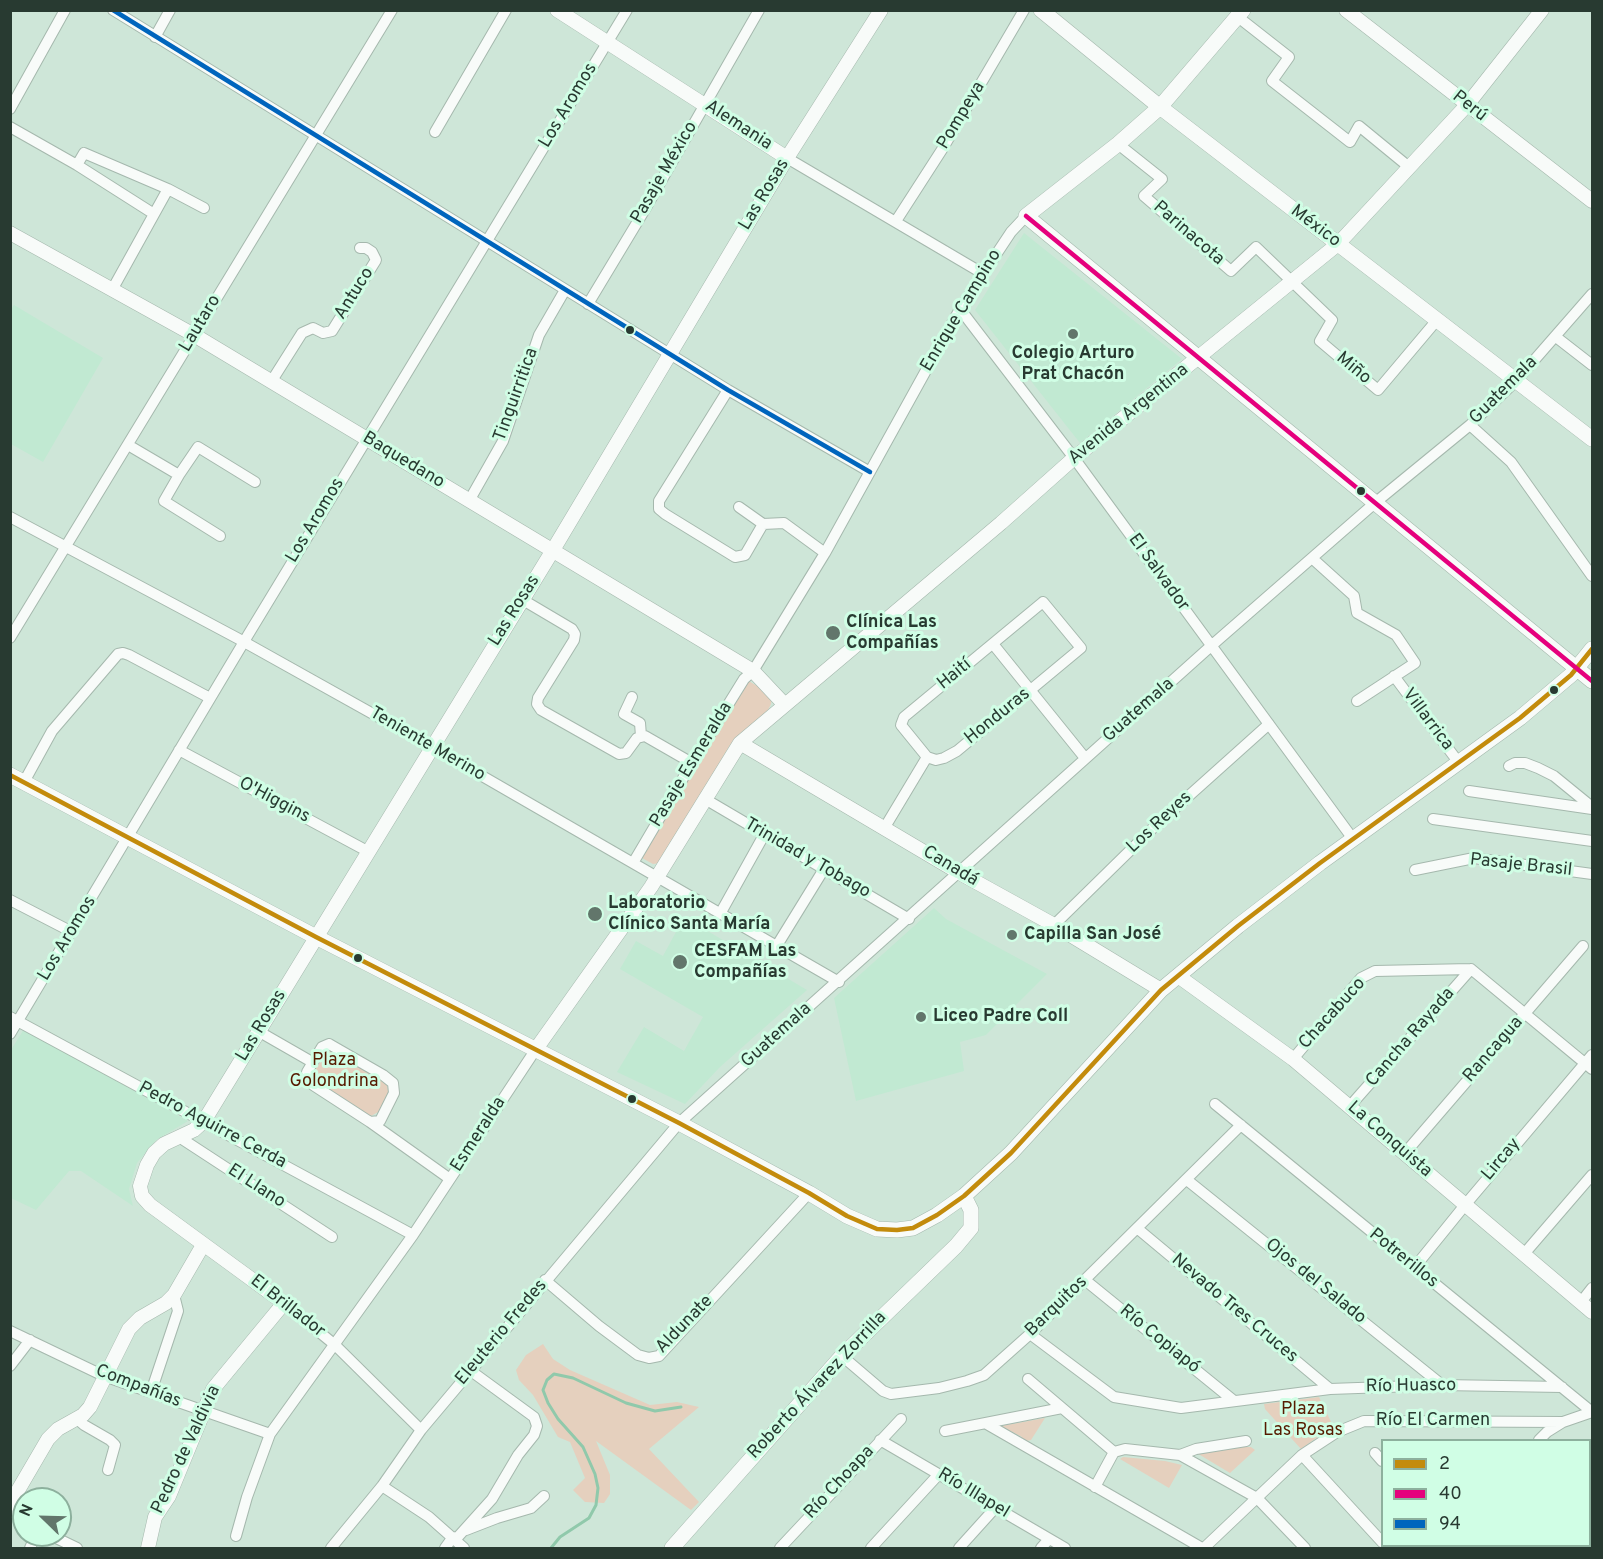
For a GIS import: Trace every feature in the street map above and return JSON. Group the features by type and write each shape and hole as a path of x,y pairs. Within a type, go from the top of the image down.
{"main road":[{"name":"México","path":"1041,10 1160,107 1593,439"},
{"name":"Enrique Campino","path":"1026,216 1118,144 1160,107 1240,14"},
{"path":"1026,216 1593,681"},
{"path":"17,779 316,937 679,1123 847,1216 877,1229 897,1230 913,1228 964,1196 1011,1153 1161,990 1238,926 1520,718 1577,669 1593,649"},
{"name":"Roberto Álvarez Zorrilla","path":"672,1548 842,1356 956,1246 971,1228 971,1210 964,1196"}],"street":[{"path":"10,109 65,10"},
{"path":"113,10 669,354 870,472"},
{"path":"155,37 171,10"},
{"name":"Lautaro","path":"10,638 392,10"},
{"path":"435,132 506,10"},
{"name":"Alemania","path":"557,10 787,158 896,220 982,273"},
{"name":"Los Aromos","path":"10,1034 14,1019 72,932 366,438 627,10"},
{"name":"Pasaje México","path":"588,304 759,10"},
{"name":"Las Rosas","path":"142,1196 140,1186 143,1174 154,1153 164,1144 195,1130 204,1121 523,600 787,158 880,10"},
{"name":"Pompeya","path":"896,220 943,148 1024,10"},
{"name":"Perú","path":"1346,10 1593,201"},
{"name":"Avenida Argentina","path":"740,743 1074,458 1338,244 1467,105 1542,10"},
{"path":"1240,14 1289,57 1272,81 1350,142 1359,126 1409,167"},
{"path":"10,127 77,165 154,214"},
{"name":"Parinacota","path":"1118,144 1162,179 1144,196 1231,271 1256,248 1290,281"},
{"path":"77,165 84,153 168,189 204,208"},
{"path":"112,290 168,189"},
{"name":"Enrique Campino","path":"753,670 825,553 960,309 1011,232 1026,216"},
{"name":"Baquedano","path":"10,233 194,335 753,670 784,704"},
{"name":"Antuco","path":"272,382 302,333 313,328 323,333 332,331 376,260 372,252 366,248 360,248"},
{"name":"Miño","path":"1290,281 1332,320 1320,341 1378,390 1437,320"},
{"name":"Tinguirritica","path":"469,501 503,441 539,335 565,290"},
{"name":"Guatemala","path":"679,1123 839,982 958,872 1211,646 1376,502 1470,425 1516,381 1593,294"},
{"name":"El Salvador","path":"960,309 1074,458 1353,839"},
{"path":"1556,337 1593,365"},
{"path":"728,390 659,501 659,509 735,557 745,555 763,524"},
{"path":"1470,425 1511,462 1593,576"},
{"path":"128,445 179,475"},
{"path":"220,536 164,501 179,475 198,447 255,482"},
{"path":"739,507 763,524 784,523 825,553"},
{"name":"Teniente Merino","path":"10,517 244,642 432,747 839,982"},
{"path":"1312,559 1354,596 1357,613 1396,635 1414,663 1357,701"},
{"path":"523,600 572,629 575,634 574,640 538,698 539,707 619,754 626,753 637,738 645,736 692,763"},
{"name":"Haití","path":"927,757 901,725 904,717 1043,602"},
{"name":"Honduras","path":"927,757 936,760 957,751 1082,648 1043,602"},
{"path":"993,644 1085,758"},
{"path":"17,779 48,736 118,654 123,652 210,698"},
{"name":"Pasaje Esmeralda","path":"633,863 744,679 753,670"},
{"name":"Villarrica","path":"1394,676 1459,763"},
{"path":"632,697 624,714 640,723 641,736"},
{"name":"Los Reyes","path":"1054,925 1153,828 1269,724"},
{"name":"Esmeralda","path":"236,1536 247,1497 270,1434 412,1235 536,1049 657,876 740,743"},
{"name":"Canadá","path":"740,743 958,872 1054,925 1161,990"},
{"name":"O'Higgins","path":"179,750 369,852"},
{"path":"885,827 927,757"},
{"path":"1509,766 1515,763 1525,763 1538,768 1554,776 1593,808"},
{"path":"1469,791 1593,808"},
{"name":"Trinidad y Tobago","path":"705,799 909,919"},
{"path":"1433,819 1593,841"},
{"path":"720,914 764,835"},
{"name":"Pasaje Brasil","path":"1415,870 1473,858 1593,874"},
{"path":"776,946 824,869"},
{"path":"10,900 72,932"},
{"name":"Rancagua","path":"1405,1154 1584,946"},
{"path":"1471,969 1525,1014 1590,1062"},
{"name":"Chacabuco","path":"1293,1059 1361,978 1375,971 1471,969"},
{"name":"Cancha Rayada","path":"1350,1106 1471,969"},
{"name":"La Conquista","path":"1178,976 1293,1059 1593,1312"},
{"name":"Pedro Aguirre Cerda","path":"14,1019 412,1235"},
{"path":"258,1031 312,1062"},
{"path":"370,1122 380,1121 394,1093 393,1083 329,1044 322,1047 307,1072 313,1085 450,1179"},
{"name":"Lircay","path":"1414,1268 1465,1205 1590,1062"},
{"name":"Potrerillos","path":"1215,1104 1592,1412"},
{"name":"Eleuterio Fredes","path":"331,1548 382,1486 421,1430 679,1123"},
{"name":"Barquitos","path":"842,1356 883,1391 891,1394 967,1381 984,1375 1030,1334 1138,1229 1241,1125"},
{"name":"El Llano","path":"179,1137 332,1236"},
{"path":"1524,1254 1593,1175"},
{"name":"Ojos del Salado","path":"1187,1180 1442,1385"},
{"name":"Aldunate","path":"545,1280 599,1326 638,1355 649,1358 659,1356 809,1193"},
{"name":"El Brillador","path":"142,1196 150,1205 284,1303 335,1345 421,1430"},
{"name":"Nevado Tres Cruces","path":"1138,1229 1330,1389"},
{"path":"10,1504 48,1439 58,1429 83,1415 90,1407 129,1329 140,1318 166,1303 174,1294 203,1245"},
{"name":"Río Copiapó","path":"1085,1280 1234,1401"},
{"path":"1581,1302 1593,1288"},
{"path":"152,1392 178,1311 174,1294"},
{"name":"Pedro de Valdivia","path":"148,1548 155,1518 169,1496 213,1389 284,1303"},
{"name":"Compañías","path":"10,1330 104,1376 270,1434"},
{"name":"Río Huasco","path":"1030,1334 1114,1397 1181,1408 1330,1389 1442,1385 1562,1387"},
{"path":"10,1365 30,1340"},
{"path":"445,1548 492,1499 518,1455 534,1435 537,1426 534,1417 471,1371"},
{"path":"1028,1379 1114,1452"},
{"path":"945,1431 1062,1408"},
{"path":"1540,1439 1563,1422 1592,1412"},
{"path":"77,1419 115,1445 108,1470"},
{"name":"Río Choapa","path":"780,1548 901,1419"},
{"name":"Río El Carmen","path":"1208,1547 1302,1455 1337,1432 1364,1421 1563,1422"},
{"path":"985,1423 1208,1547"},
{"name":"Río Illapel","path":"880,1440 1065,1548"},
{"path":"1180,1455 1196,1449 1246,1441"},
{"path":"1095,1486 1114,1452 1125,1449 1180,1455 1257,1498 1305,1548"},
{"path":"1302,1455 1381,1540"},
{"path":"871,1548 939,1474"},
{"path":"382,1486 457,1536 465,1548"},
{"path":"457,1536 497,1518 531,1508 544,1496"},
{"path":"959,1548 996,1507"},
{"path":"1041,1548 1049,1539"}],"shaded area":[{"name":"Colegio Arturo Prat Chacón","path":"1024,233 1182,359 1080,443 975,310"},
{"path":"14,305 103,358 43,462 11,444 10,311"},
{"name":"Liceo Padre Coll","path":"934,908 946,919 1047,974 986,1035 960,1042 964,1071 856,1101 834,998"},
{"path":"684,917 807,990 720,1067 685,1104 617,1072 644,1027 684,1051 703,1017 620,969 636,941 663,956"},
{"path":"24,1029 188,1121 156,1140 137,1163 129,1189 133,1206 81,1171 69,1171 36,1210 11,1198 11,1050"}],"green space":[{"path":"747,680 769,693 772,699 768,710 730,745 661,863 653,864 642,858 644,855 641,853 649,846"},
{"name":"Plaza Golondrina","path":"333,1050 387,1085 389,1096 380,1111 371,1116 318,1083 312,1070 322,1054"},
{"path":"543,1344 553,1359 570,1370 650,1405 677,1402 699,1407 649,1449 699,1502 691,1510 596,1441 610,1475 610,1494 604,1503 585,1502 573,1490 585,1478 570,1442 558,1437 533,1395 519,1380 516,1370 526,1355"},
{"name":"Plaza Las Rosas","path":"1319,1397 1333,1426 1301,1449 1265,1409 1264,1404"},
{"path":"1045,1418 1031,1440 1026,1441 1001,1426"},
{"path":"1245,1445 1255,1450 1230,1473 1195,1452"},
{"path":"1123,1457 1182,1465 1169,1488 1120,1459"}],"waterway":[{"path":"551,1548 560,1537 589,1518 596,1505 598,1488 595,1474 583,1447 558,1419 548,1403 543,1390 547,1380 554,1374 573,1378 626,1403 655,1411 681,1407"}],"transit line":[{"name":"94","path":"113,10 728,390 870,472"},
{"name":"40","path":"1026,216 1592,681"},
{"name":"2","path":"10,775 316,937 679,1123 847,1216 877,1229 897,1230 913,1228 964,1196 1011,1153 1161,990 1238,926 1320,863 1520,718 1571,675 1592,649"}],"place":[{"name":"Colegio Arturo Prat Chacón","path":"1073,334"},
{"name":"Clínica Las Compañías","path":"833,633"},
{"name":"Laboratorio Clínico Santa María","path":"595,914"},
{"name":"Capilla San José","path":"1012,935"},
{"name":"CESFAM Las Compañías","path":"680,962"},
{"name":"Liceo Padre Coll","path":"921,1017"}]}
